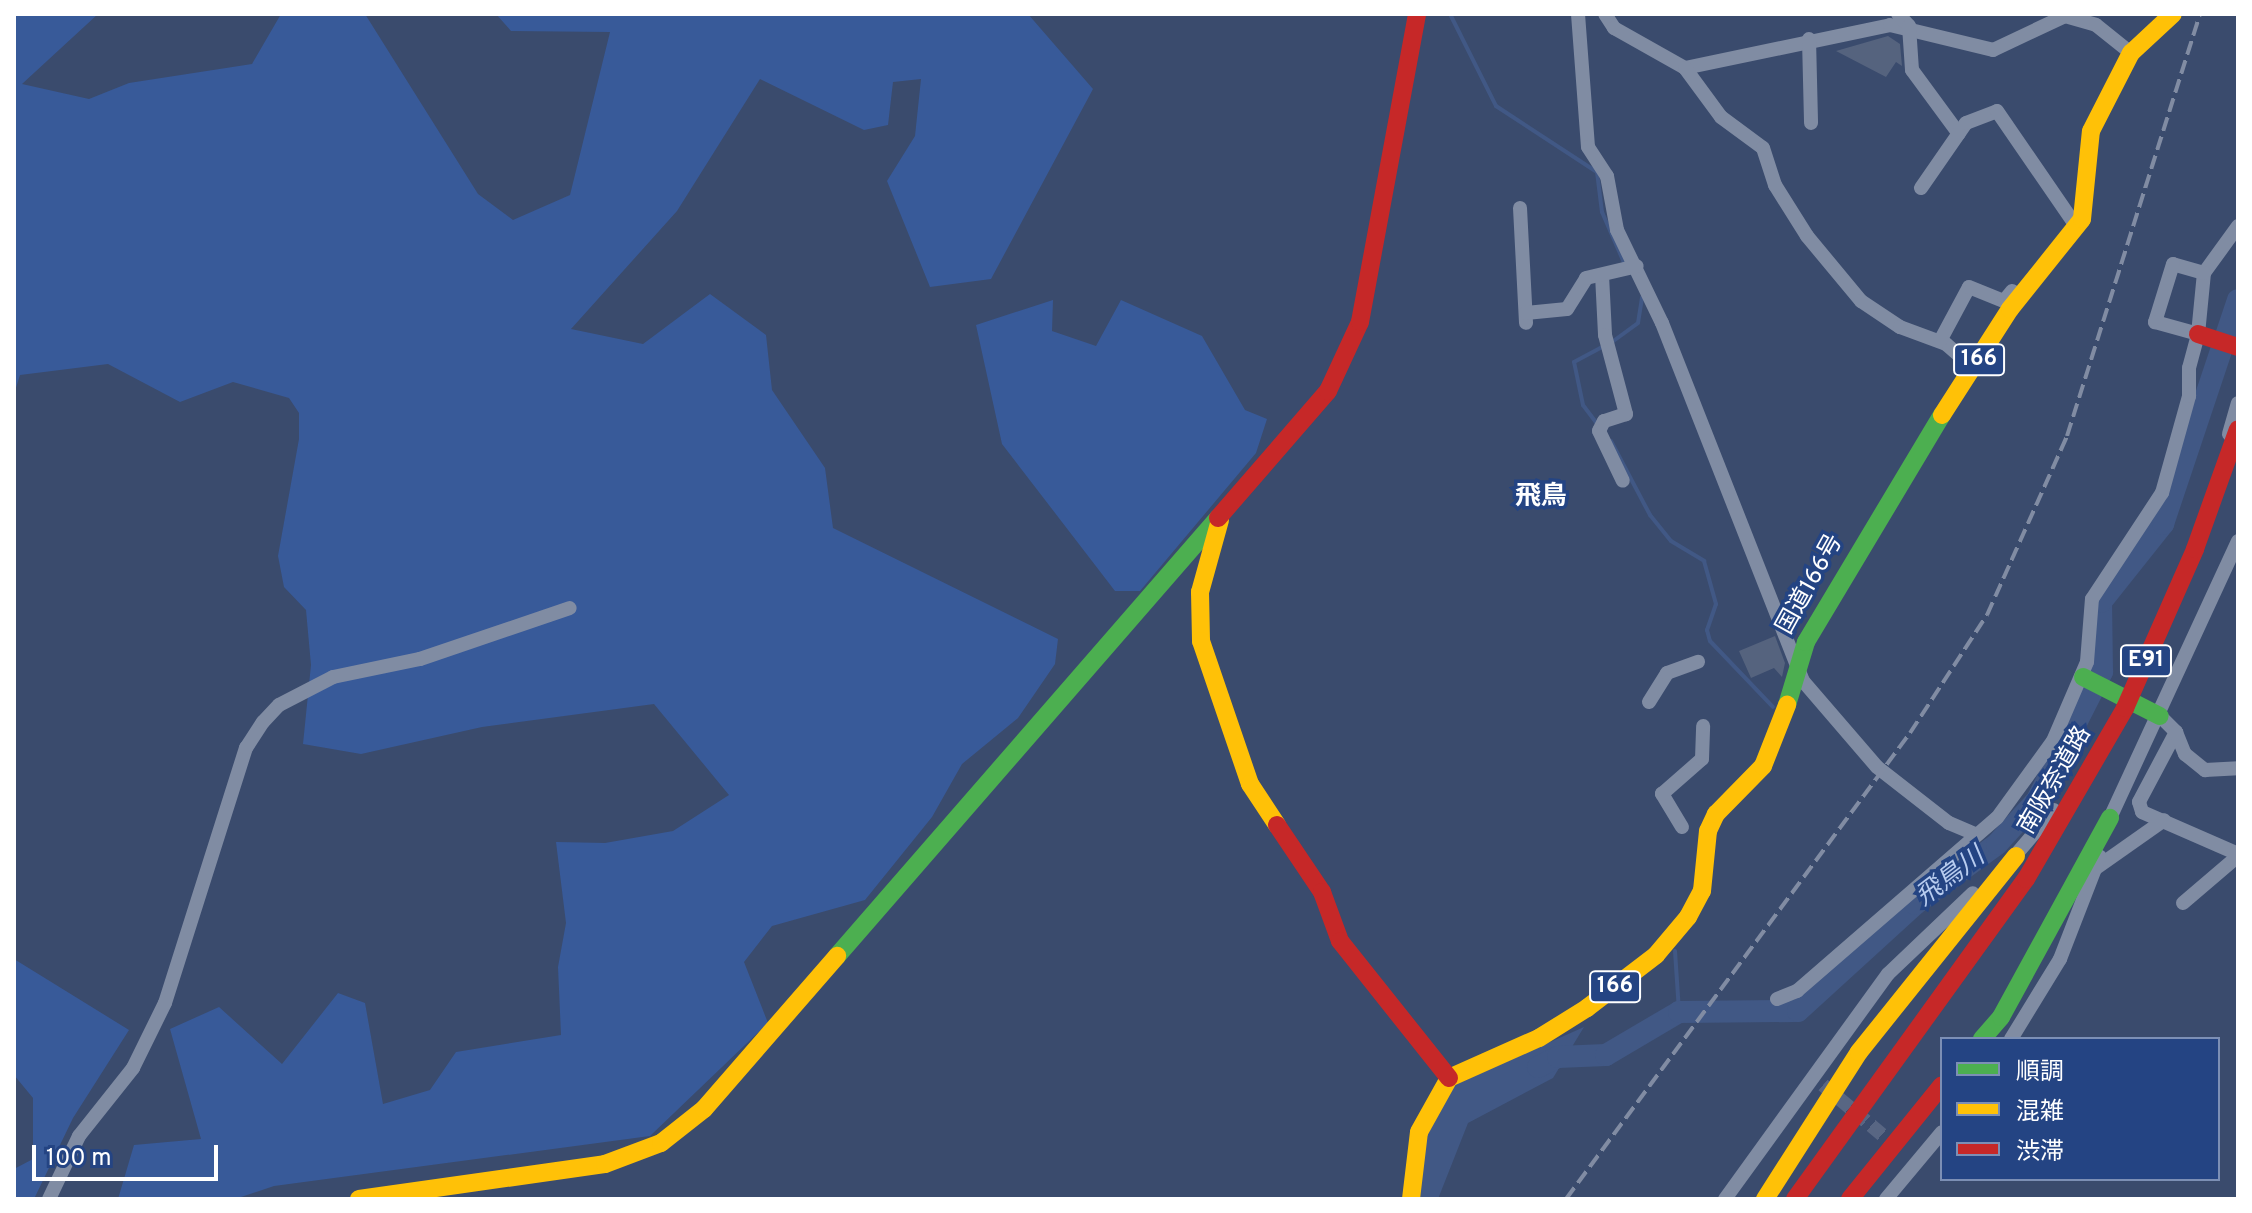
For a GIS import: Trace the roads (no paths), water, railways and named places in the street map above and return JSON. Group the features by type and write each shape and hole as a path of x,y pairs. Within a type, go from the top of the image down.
{"main road":[{"path":"359,1199 605,1164 661,1143 704,1109 1328,391 1351,347 1417,14"},
{"name":"国道166号","path":"1449,1078 1539,1038 1673,938 1702,891 1708,831 1716,814 1763,766 1778,719 1796,690 1798,666 1878,515 1974,368 2040,272 2076,226 2087,201 2091,131 2131,53 2173,14"},
{"path":"2200,334 2238,347"},
{"name":"南阪奈道路","path":"2029,882 2125,708 2195,549 2238,429"},
{"name":"南阪奈道路","path":"1798,1199 2029,882 2159,652 2238,452"},
{"path":"1222,513 1199,616 1205,659 1250,784 1322,892 1340,941 1449,1078 1419,1132 1411,1199"},
{"path":"2082,676 2160,716"},
{"path":"1984,1037 2001,1017 2110,818"},
{"path":"1765,1199 1859,1052 2016,856"},
{"path":"1850,1199 1940,1087"}],"street":[{"path":"1578,14 1588,147 1607,176 1616,230 1798,666 1815,700 1877,767 1949,823 1973,833"},
{"path":"1605,14 1625,36 1685,68 1721,117 1763,148 1775,185 1807,236 1861,301 1900,327 1940,341 1974,368"},
{"path":"1898,14 1909,26 1912,70 1959,134"},
{"path":"1685,68 1809,39 1909,26 1993,50 2050,19 2081,18 2131,53"},
{"path":"1809,39 1811,123"},
{"path":"1921,188 1976,115 1997,111 2076,226"},
{"path":"1520,208 1526,318 1567,309 1586,278 1631,268"},
{"path":"1777,999 1797,991 1973,833 1997,818 2039,761 2082,676 2092,599 2162,493 2200,334 2204,273 2238,226"},
{"path":"2200,334 2155,321 2173,264 2204,273"},
{"path":"1940,341 1969,287 2004,301 2034,269 2040,272"},
{"path":"1602,275 1605,335 1626,414 1602,426 1623,481"},
{"path":"1725,1199 1817,1080 1888,974 2016,856 2072,789 2193,533 2238,403"},
{"path":"2110,818 2160,716 2238,541"},
{"path":"49,1199 79,1136 133,1068 165,1003 246,748 263,722 279,705 333,677 420,659 570,608"},
{"path":"1649,702 1667,673 1698,662"},
{"path":"2160,716 2176,732 2185,754 2205,770 2238,768"},
{"path":"1682,827 1662,794 1702,759 1703,726"},
{"path":"2176,732 2139,802 2142,812 2238,855 2183,903"},
{"path":"2012,1037 2060,959 2130,777"},
{"path":"2096,868 2164,820"},
{"path":"1886,1199 1940,1134"},
{"path":"1902,1151 1915,1162"}],"waterway":[{"path":"1450,14 1496,106 1597,172 1602,212 1625,265"},
{"path":"1612,342 1638,323 1642,297"},
{"name":"飛鳥川","path":"1538,1067 1558,1057 1606,1055 1679,1012 1798,1011 1915,904 1997,844 2037,800 2102,672 2101,602 2163,524 2238,300"},
{"path":"1598,425 1583,405 1574,362 1604,346"},
{"path":"1611,441 1650,515 1671,541 1704,561 1716,604 1707,630 1710,641 1773,707"},
{"path":"1675,951 1679,1012"}],"tunnel":[{"path":"1823,1085 1899,1149"}],"railway":[{"path":"1566,1199 1910,733 1987,615 2067,436 2200,14"}],"district":[{"name":"飛鳥","path":"1541,498"}]}
